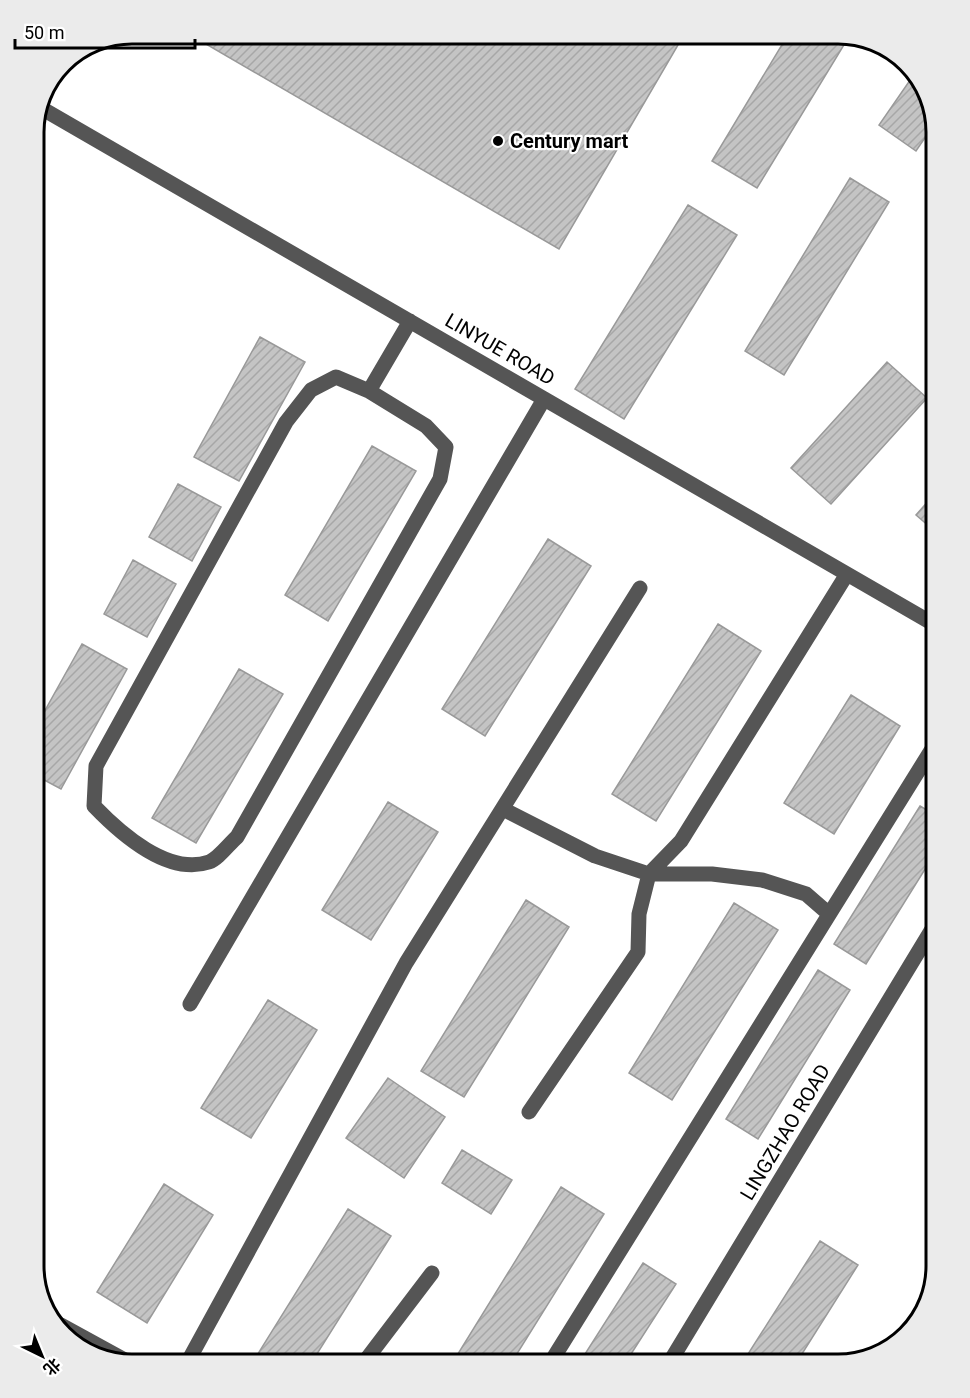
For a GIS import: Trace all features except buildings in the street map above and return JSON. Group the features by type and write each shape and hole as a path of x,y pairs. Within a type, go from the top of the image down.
{"street":[{"name":"LINYUE ROAD","path":"47,111 926,620"},
{"path":"369,391 410,321"},
{"path":"336,377 369,391 426,426 446,447 440,479 237,837 210,862 177,865 122,835 94,806 96,766 286,422 311,390 336,377"},
{"path":"190,1004 544,399"},
{"path":"530,1113 638,952 639,914 649,874 681,841 848,574"},
{"path":"192,1354 406,963 640,588"},
{"path":"556,1354 926,759"},
{"path":"503,809 595,856 649,874 712,873 762,880 806,894 829,914"},
{"name":"LINGZHAO ROAD","path":"676,1354 926,939"},
{"path":"370,1354 432,1273"},
{"path":"71,1330 108,1351"}],"place":[{"name":"Century mart","path":"498,141"}]}
